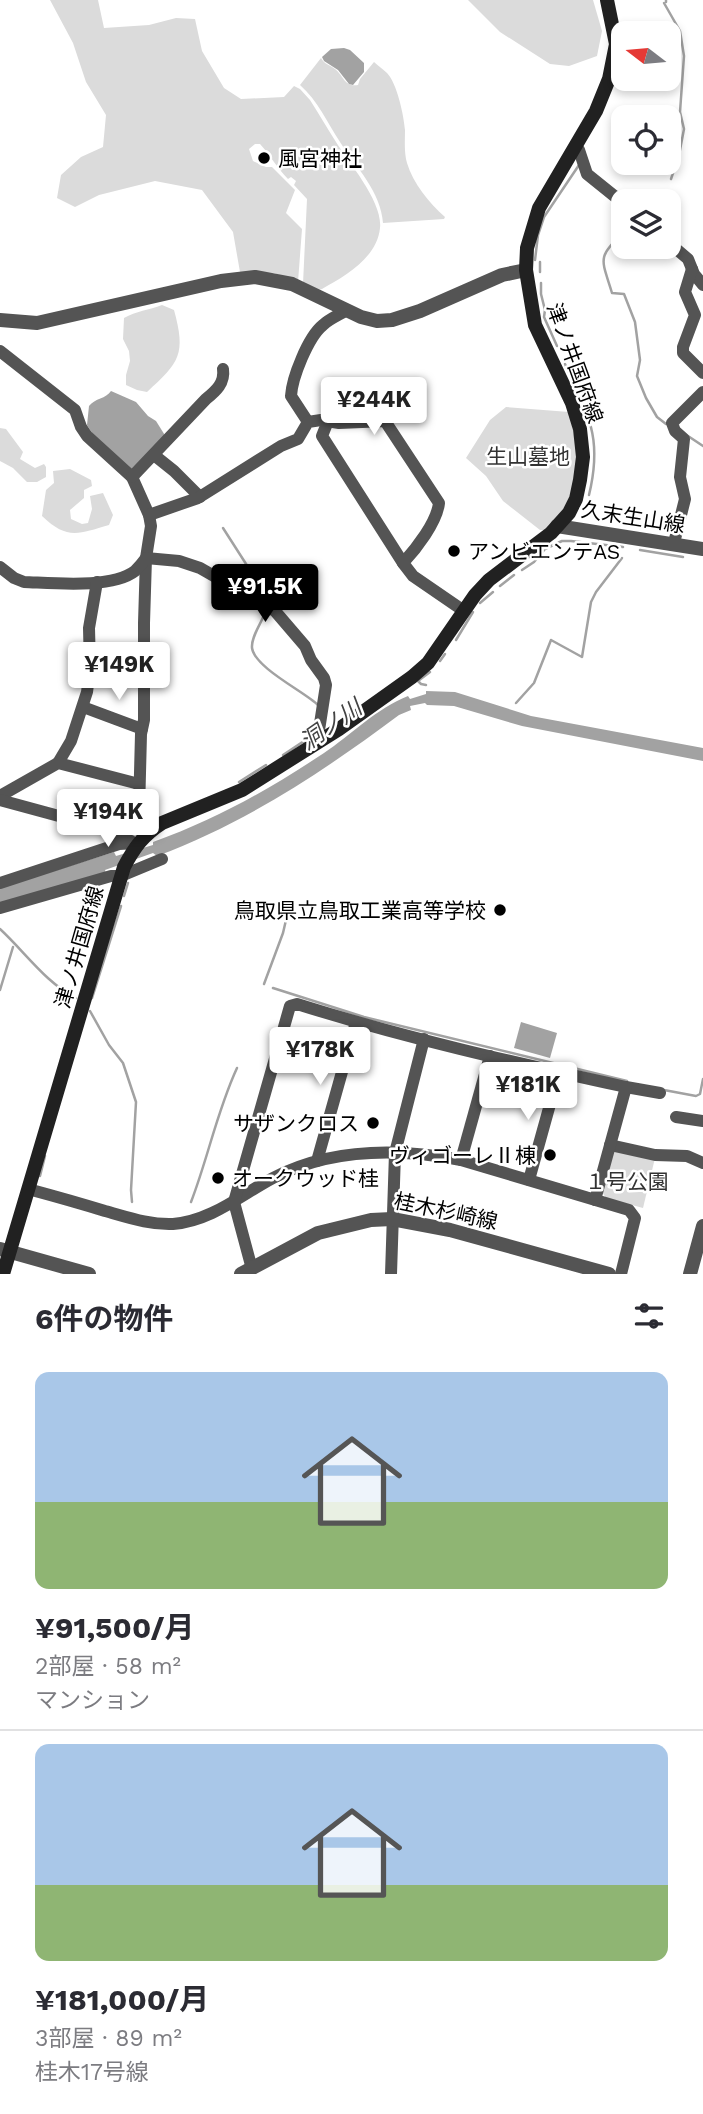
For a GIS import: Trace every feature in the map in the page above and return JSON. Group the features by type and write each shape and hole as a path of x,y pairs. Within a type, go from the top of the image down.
{"main road":[{"name":"津ノ井国府線","path":"3,1274 5,1251 28,1189 123,872 143,837 162,823 242,790 339,729 412,677 444,643 464,611 489,580 557,526 572,506 580,480 583,457 580,429 572,403 535,325 526,270 527,248 539,208 596,111 609,79 616,44 607,0"}],"street":[{"path":"575,146 579,150 587,174 611,193"},
{"path":"681,253 688,259 703,285"},
{"path":"692,269 685,292 695,315 683,353 703,373"},
{"path":"0,320 37,323 221,281 255,277 292,284 361,317 377,321 392,320 420,311 502,275 526,270"},
{"path":"308,422 291,396 288,386 314,334 324,324 347,310"},
{"path":"0,351 75,410 87,436 132,477 149,515 151,526 146,558 144,720 139,784 139,812 143,837"},
{"path":"132,477 217,390 224,375 223,369"},
{"path":"674,543 685,499 680,477 684,439 672,424 703,391"},
{"path":"328,421 322,436 403,563 413,576 464,611"},
{"path":"308,422 385,421 410,457 439,503 437,514 403,563"},
{"path":"149,515 200,497 281,446 298,439 308,422"},
{"path":"153,455 200,497"},
{"name":"久末生山線","path":"557,526 703,549"},
{"path":"0,567 13,578 24,582 97,582 128,575 146,558"},
{"path":"146,558 190,564 275,611 305,646 324,678 326,685 317,743"},
{"path":"0,798 58,763 71,741 83,706 90,670 89,628 97,582"},
{"path":"83,706 142,729"},
{"path":"58,763 139,784"},
{"path":"0,798 143,837"},
{"path":"92,824 139,812"},
{"path":"0,883 143,837"},
{"path":"0,908 162,859"},
{"path":"246,1271 234,1202 290,1006 297,1004 490,1056 660,1093"},
{"path":"317,1161 356,1022"},
{"path":"391,1274 395,1153 424,1039"},
{"path":"461,1160 490,1056"},
{"path":"529,1180 559,1072"},
{"path":"596,1200 626,1087"},
{"path":"676,1117 703,1121"},
{"path":"611,1145 655,1155 687,1156 703,1163"},
{"path":"28,1189 146,1222 173,1224 198,1219 234,1202 274,1178 317,1161 344,1156 395,1153 437,1156 461,1160 629,1210 635,1219 621,1274"},
{"name":"桂木杉崎線","path":"246,1271 318,1233 344,1225 392,1219 450,1230 609,1274"},
{"path":"690,1274 703,1226"},
{"path":"5,1251 89,1274"}],"green space":[{"path":"50,0 98,0 104,28 149,25 176,18 195,19 202,51 224,88 241,99 284,97 294,86 300,89 364,183 376,207 380,218 378,239 366,257 350,272 322,289 303,284 307,199 294,185 296,181 291,177 288,179 260,144 249,149 253,161 272,167 295,190 286,213 302,229 298,282 274,273 240,272 233,232 202,190 155,181 99,195 75,207 57,198 61,175 81,157 103,147 106,115 86,82 73,43"},
{"path":"468,0 593,0 602,31 597,56 569,66 550,64 500,32"},
{"path":"321,58 347,83 353,85 358,85 374,62 391,78 402,108 407,163 422,192 444,219 383,223 378,201 367,180 317,105 300,85"},
{"path":"162,305 174,310 179,337 177,356 167,373 147,392 137,390 126,385 130,361 123,339 124,318"},
{"name":"生山墓地","path":"506,407 569,412 576,446 576,474 568,501 548,530 540,530 503,501 486,476 466,458 490,420"},
{"path":"0,428 6,429 23,452 20,459 35,468 44,464 46,477 37,482 27,482 13,468 0,461"},
{"path":"70,469 91,480 92,486 84,490 84,498 70,510 71,519 82,524 88,523 92,509 90,496 103,493 113,515 109,525 73,533 59,529 42,516 46,490 54,483 53,471"},
{"name":"１号公園","path":"614,1148 655,1158 643,1208 606,1198 602,1192"}],"shaded area":[{"path":"344,48 364,63 364,72 353,85 322,57 331,49"},
{"path":"111,391 136,402 156,421 166,437 131,474 94,436 87,425 89,406"},
{"path":"426,691 455,692 531,716 703,748 703,761 522,726 454,706 425,703 410,706 411,710 399,715 313,776 222,828 157,856 153,853 105,870 106,873 0,903 0,888 114,852 116,856 153,845 153,842 220,813 303,767 386,707 408,696 410,699 426,694"},
{"path":"521,1022 557,1033 550,1058 514,1048"}],"waterway":[{"path":"664,3 680,31 684,56 680,112 684,129 671,179"},
{"path":"535,260 538,235 544,217 579,165"},
{"path":"611,246 605,255 604,267 612,293 624,294 635,322 640,360 637,376 657,417 666,424"},
{"path":"540,262 540,272"},
{"path":"541,283 544,317 557,346"},
{"path":"565,364 586,413 594,442 593,475 589,495"},
{"path":"688,436 703,446"},
{"path":"223,528 248,567 236,584"},
{"path":"522,570 534,562 545,549 562,541 623,547"},
{"path":"640,550 683,557"},
{"path":"516,703 534,683 551,640 582,657 591,602 622,558"},
{"path":"500,586 514,575"},
{"path":"480,603 493,592"},
{"name":"洞ノ川","path":"263,611 265,612 252,643 255,656 318,705"},
{"path":"456,640 473,612"},
{"path":"440,661 445,654"},
{"path":"426,685 418,681 430,672"},
{"name":"洞ノ川","path":"283,755 313,735"},
{"path":"239,782 266,765"},
{"path":"124,896 128,883"},
{"path":"92,998 121,906"},
{"path":"264,984 286,920"},
{"path":"0,929 45,976 76,998"},
{"path":"0,990 13,947"},
{"path":"273,988 364,1017 627,1081"},
{"path":"90,1011 109,1045 123,1063 136,1102 132,1202"},
{"path":"191,1202 237,1068"},
{"path":"664,1090 696,1096 700,1094 703,1079"},
{"path":"40,1176 45,1156"}],"place":[{"name":"風宮神社","path":"264,158"},
{"name":"アンビエンテAS","path":"454,551"},
{"name":"鳥取県立鳥取工業高等学校","path":"500,910"},
{"name":"サザンクロス","path":"373,1123"},
{"name":"ヴィゴーレⅡ棟","path":"550,1155"},
{"name":"オークウッド桂","path":"218,1178"}]}
